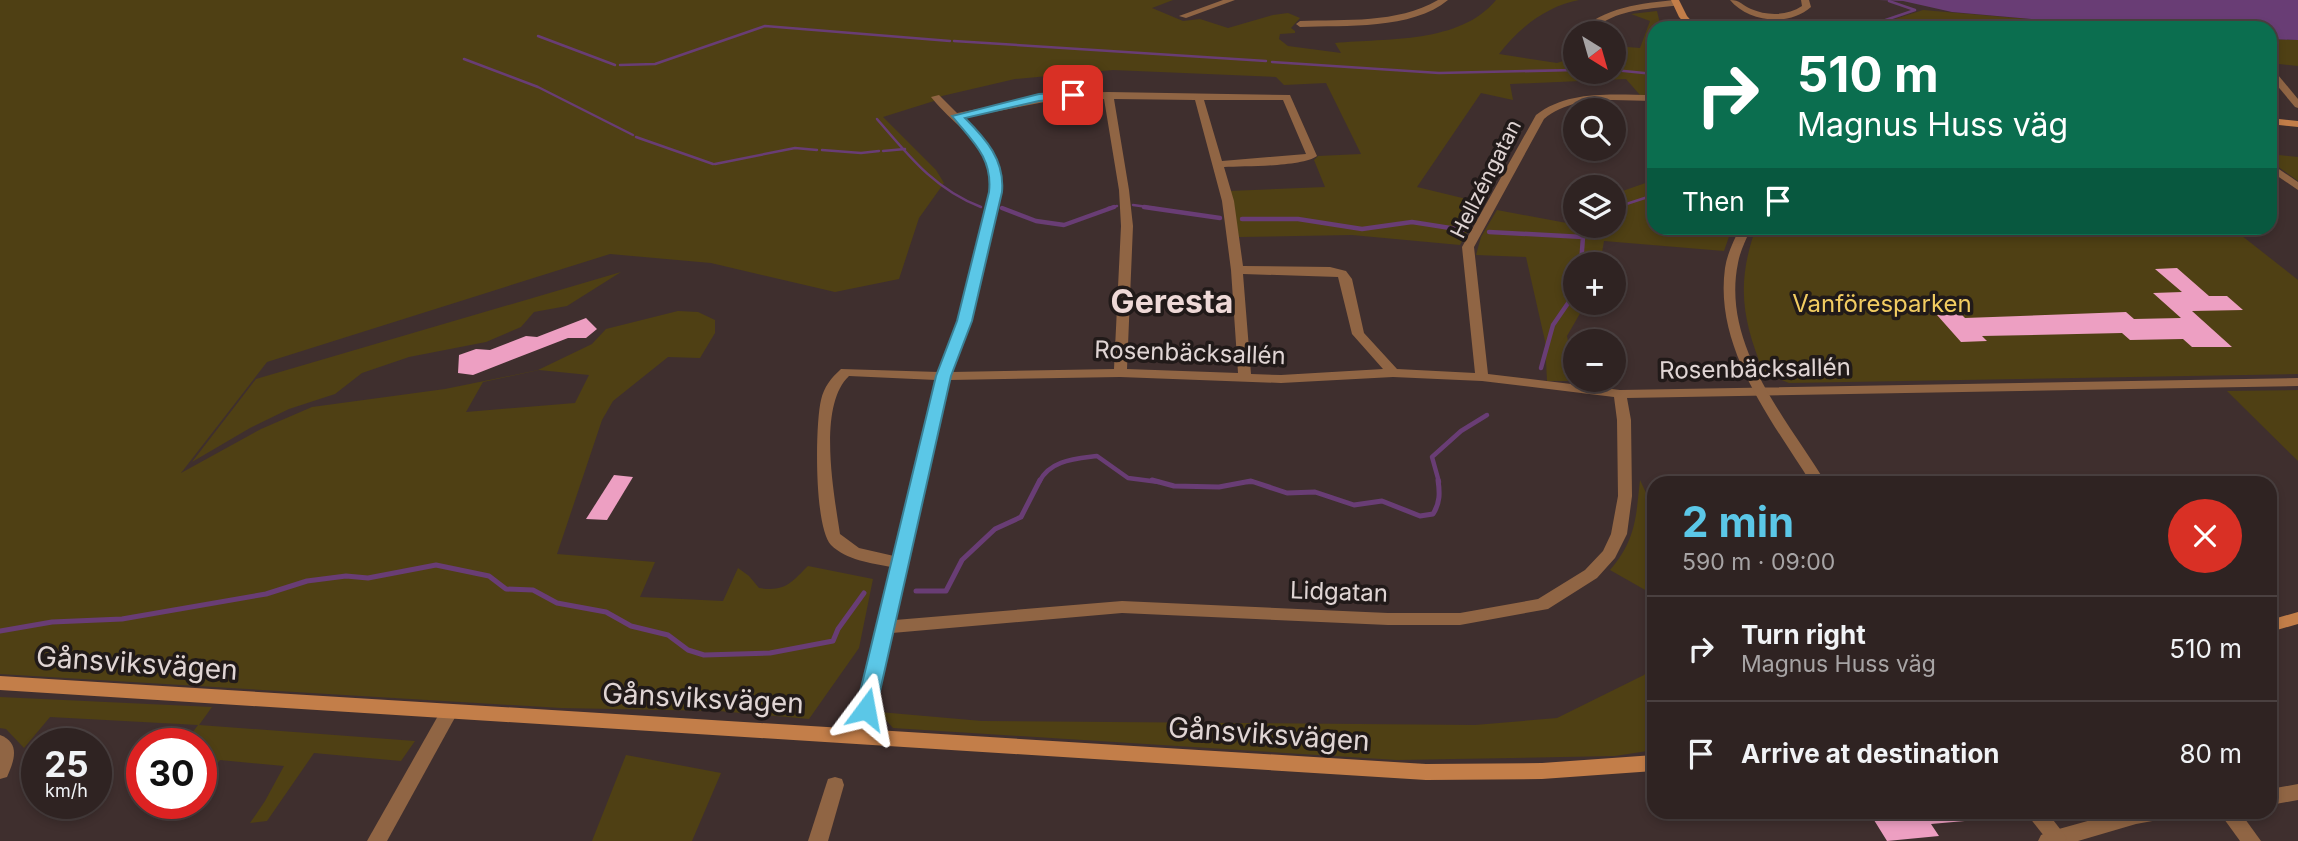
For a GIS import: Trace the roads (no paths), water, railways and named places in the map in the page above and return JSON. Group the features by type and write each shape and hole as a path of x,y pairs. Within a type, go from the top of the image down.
{"main road":[{"path":"1676,2 1687,21"},
{"path":"2277,122 2298,124"},
{"path":"2277,624 2298,618"},
{"name":"Gånsviksvägen","path":"0,682 1426,772 1542,771 1647,764"}],"street":[{"path":"1183,16 1231,0"},
{"path":"1300,24 1399,16 1423,11 1444,0"},
{"path":"1734,0 1747,10 1776,16 1802,11 1807,7 1805,0"},
{"path":"1596,21 1628,9 1676,2"},
{"path":"2277,80 2298,105"},
{"path":"1108,95 1124,190 1127,226 1119,373"},
{"path":"957,116 1039,98 1108,95 1287,97 1311,156 1302,159 1219,164"},
{"path":"860,736 944,376 964,321 997,178 991,157 980,140 936,97"},
{"path":"1199,98 1228,201 1237,270 1245,377"},
{"name":"Hellzéngatan","path":"1482,377 1468,247 1539,117 1551,107 1568,102 1647,98"},
{"path":"2277,171 2298,187"},
{"path":"1742,235 1730,269 1729,294 1735,327 1744,357 1762,392 1815,476"},
{"path":"1237,270 1331,271 1342,274 1346,279 1358,334 1394,373"},
{"name":"Rosenbäcksallén","path":"899,563 849,550 836,543 832,536 825,462 825,416 838,377 853,371 944,376 1119,373 1282,379 1394,373 1482,377 1620,394 2298,382"},
{"name":"Lidgatan","path":"886,627 1122,607 1388,620 1460,619 1542,605 1591,574 1609,554 1619,534 1625,496 1624,420 1620,394"},
{"path":"377,841 449,712"},
{"path":"0,744 5,747 5,761 0,771"},
{"path":"818,841 835,785"},
{"path":"2277,796 2298,792"},
{"path":"2040,819 2055,840"},
{"path":"2050,819 2055,840"},
{"path":"2055,840 2126,819"},
{"path":"2235,819 2251,841"}],"waterway":[{"path":"1883,21 1915,10 1889,1"},
{"path":"620,65 655,64 765,26 950,41"},
{"path":"538,36 615,65"},
{"path":"954,41 1266,61"},
{"path":"464,59 538,87 633,135"},
{"path":"1272,62 1439,73 1563,70"},
{"path":"1626,71 1647,73"},
{"path":"877,119 903,149"},
{"path":"636,137 713,164"},
{"path":"715,164 795,148 817,150"},
{"path":"883,151 903,149"},
{"path":"903,149 936,181 981,207"},
{"path":"822,150 861,153 879,151"},
{"path":"1626,204 1647,197"},
{"path":"1133,205 1155,208"},
{"path":"1108,208 1117,206"},
{"path":"1002,208 1036,221 1064,225 1114,207"},
{"path":"1144,207 1220,218"},
{"path":"1242,219 1298,219 1362,229 1412,222 1463,230"},
{"path":"1489,232 1583,237 1582,252"},
{"path":"1541,368 1553,325 1563,310"},
{"path":"1439,482 1432,457 1461,431 1487,415"},
{"path":"1039,482 1056,465 1097,456 1128,478 1159,482"},
{"path":"916,591 946,591 962,560 995,529 1021,517 1040,480"},
{"path":"1152,480 1174,486 1219,487 1251,481 1287,493 1315,492 1354,505 1382,501 1420,516 1433,514 1439,498 1438,480"},
{"path":"1247,482 1253,482"},
{"path":"0,631 52,622 122,619 266,594 307,581 346,576 368,578 436,565 489,576 506,589 533,590 557,603 606,612 631,626 668,635 688,650 704,655 770,653 833,641 838,629 864,593"}],"district":[{"name":"Geresta","path":"1172,302"}],"park label":[{"name":"Vanföresparken","path":"1882,304"}]}
